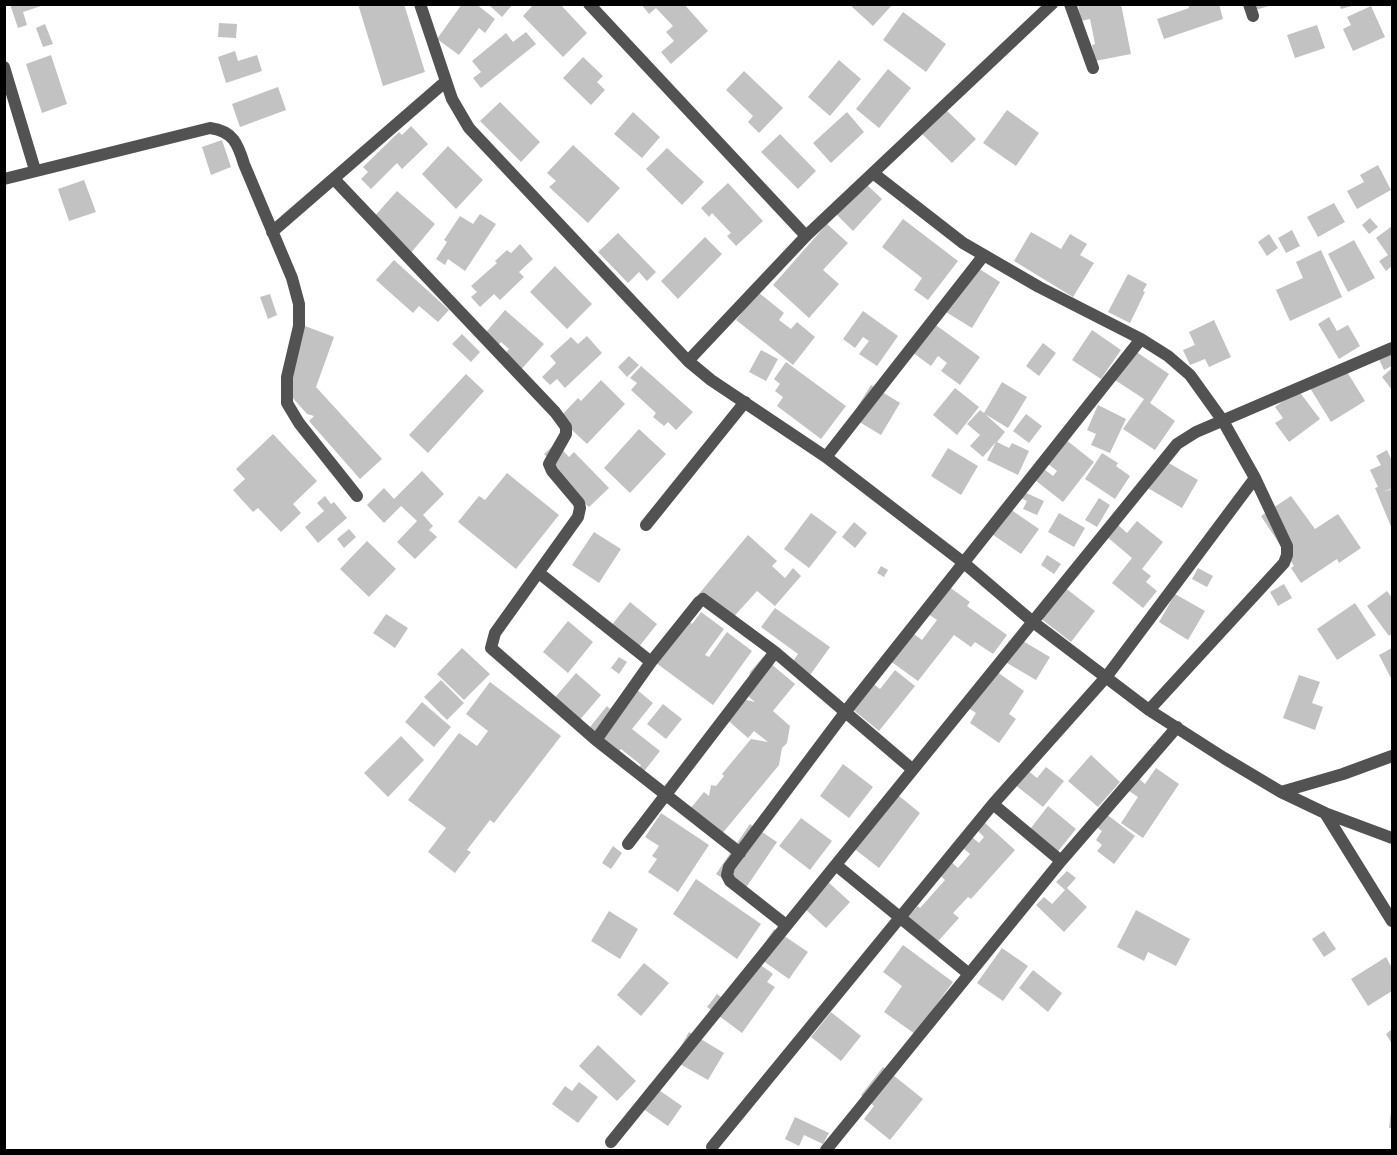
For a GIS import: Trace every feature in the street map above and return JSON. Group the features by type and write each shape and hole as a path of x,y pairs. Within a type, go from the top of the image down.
{"street":[{"path":"420,4 445,82 457,110 469,128 688,361 711,380 826,457 964,563 1033,622 1149,710 1281,792 1325,813 1392,838"},
{"path":"589,4 806,236"},
{"path":"688,361 806,236 1052,4"},
{"path":"1070,4 1093,68"},
{"path":"4,67 35,170"},
{"path":"272,232 445,82"},
{"path":"4,179 207,128 215,128 229,134 239,146 244,164 292,278 299,304 300,316 286,377 287,403 299,423 357,496"},
{"path":"873,173 954,237 1039,287 1141,339 1168,356 1190,375 1223,421 1255,478 1287,546 1284,563 1149,710"},
{"path":"334,179 547,404 566,427 566,434 549,464 552,471 579,503 579,512 539,573 495,633 491,648 596,740 740,853"},
{"path":"826,457 984,255"},
{"path":"786,925 740,891 728,878 729,867 846,711 1141,339"},
{"path":"611,1142 1178,444 1196,432 1392,348"},
{"path":"646,525 745,402"},
{"path":"712,1147 993,804 1107,676 1255,478"},
{"path":"539,573 651,662"},
{"path":"596,740 651,662 699,602 704,599 775,652 912,769"},
{"path":"628,844 775,652"},
{"path":"826,1150 1061,861 1177,727"},
{"path":"1281,792 1343,774 1392,756"},
{"path":"993,804 1061,861"},
{"path":"1325,813 1392,921"},
{"path":"836,865 969,974"}],"building":[{"path":"10,4 44,5 23,12 27,25 18,28"},
{"path":"358,4 404,4 425,72 383,86"},
{"path":"462,4 476,4 495,19 485,33 479,28 459,55 437,39"},
{"path":"488,4 513,4 502,17"},
{"path":"534,4 560,4 587,33 563,57 523,16"},
{"path":"641,4 684,4 708,31 671,64 661,52 674,41 666,32 673,26 656,8 649,14"},
{"path":"1078,4 1121,4 1131,54 1095,61 1092,45 1095,44 1090,19 1081,21"},
{"path":"1188,4 1219,4 1223,19 1164,39 1157,19 1189,8"},
{"path":"1250,4 1272,4 1272,5 1252,11"},
{"path":"1339,4 1355,4 1355,5 1341,9"},
{"path":"850,5 892,5 873,26"},
{"path":"1371,6 1385,37 1353,51 1343,29 1351,25 1347,17"},
{"path":"903,12 946,44 926,72 883,40"},
{"path":"219,23 237,24 236,38 218,37"},
{"path":"45,24 53,44 43,47 36,28"},
{"path":"1317,25 1325,48 1295,58 1287,35"},
{"path":"526,32 536,44 481,88 473,78 481,72 472,61 506,33 513,42"},
{"path":"235,51 238,61 257,55 262,71 226,83 218,57"},
{"path":"51,55 67,104 42,113 26,64"},
{"path":"583,57 603,76 597,82 605,90 591,105 563,78"},
{"path":"839,60 861,79 830,116 808,97"},
{"path":"888,69 911,88 879,128 856,109"},
{"path":"744,71 783,108 759,133 748,122 753,116 726,90"},
{"path":"278,87 286,110 240,127 232,104"},
{"path":"500,102 540,142 521,162 480,121"},
{"path":"940,104 976,139 952,163 916,128"},
{"path":"1007,110 1039,133 1016,166 983,143"},
{"path":"633,112 660,137 642,158 614,134"},
{"path":"847,112 864,132 831,163 813,143"},
{"path":"411,126 428,144 402,169 397,163 371,189 361,179 368,172 363,167 399,132 402,135"},
{"path":"780,134 816,171 798,189 761,152"},
{"path":"222,140 231,167 211,175 202,147"},
{"path":"573,145 620,188 588,223 549,187 556,181 547,173"},
{"path":"448,146 483,180 456,209 422,174"},
{"path":"667,148 704,182 682,205 646,169"},
{"path":"1378,165 1391,190 1357,209 1347,191 1364,182 1360,175"},
{"path":"84,180 96,212 69,221 58,189"},
{"path":"728,183 763,221 736,246 727,236 731,233 712,213 709,217 701,208"},
{"path":"865,183 882,199 853,231 836,214"},
{"path":"397,191 435,224 410,254 373,218"},
{"path":"1334,203 1345,222 1318,237 1307,217"},
{"path":"480,214 496,224 465,271 448,259 445,265 436,259 447,242 444,240 460,216 473,224"},
{"path":"1370,218 1378,227 1369,234 1362,225"},
{"path":"903,219 958,261 928,300 914,290 922,278 882,247"},
{"path":"827,224 848,243 823,270 839,284 809,318 773,285"},
{"path":"1392,226 1392,266 1386,271 1379,261 1388,255 1376,238"},
{"path":"1292,230 1300,246 1286,253 1278,238"},
{"path":"1031,232 1061,249 1070,234 1087,244 1080,255 1094,263 1073,297 1014,261"},
{"path":"618,233 656,272 647,281 639,272 628,283 598,252"},
{"path":"1269,234 1278,248 1267,256 1258,242"},
{"path":"705,237 722,254 678,299 661,281"},
{"path":"1354,240 1375,278 1348,292 1328,254"},
{"path":"520,244 533,259 519,272 524,277 500,300 494,294 480,307 471,297 477,292 471,286 497,263 495,261 507,250 511,253"},
{"path":"1321,250 1342,297 1290,321 1276,290 1303,278 1296,262"},
{"path":"394,260 449,310 438,322 419,306 413,313 376,280"},
{"path":"973,265 1000,282 972,328 941,309"},
{"path":"555,266 592,304 567,329 530,292"},
{"path":"1128,274 1147,284 1130,323 1108,312"},
{"path":"758,292 784,313 779,320 791,329 797,322 815,337 793,365 736,320"},
{"path":"270,294 277,315 268,319 260,297"},
{"path":"505,310 544,344 518,373 501,358 509,349 501,342 495,349 482,337"},
{"path":"863,311 898,336 877,366 859,354 869,341 863,337 855,348 843,339"},
{"path":"1329,317 1337,331 1348,325 1360,346 1339,359 1318,324"},
{"path":"1214,320 1231,357 1209,367 1205,359 1190,365 1183,350 1195,345 1189,332"},
{"path":"933,323 980,357 960,385 941,371 947,363 938,356 931,366 912,352"},
{"path":"305,326 334,337 316,387 382,459 360,479 309,421 314,416 307,414 283,387"},
{"path":"1092,330 1121,350 1101,379 1072,360"},
{"path":"462,334 480,352 471,362 452,344"},
{"path":"587,336 602,353 565,388 557,379 550,385 542,377 556,363 550,356 571,337 578,344"},
{"path":"1043,343 1056,353 1039,376 1026,366"},
{"path":"761,350 778,359 766,381 749,372"},
{"path":"1135,351 1169,374 1150,403 1175,421 1155,450 1123,429 1144,399 1115,380"},
{"path":"1392,351 1392,366 1384,370 1378,357"},
{"path":"629,356 639,365 627,377 618,367"},
{"path":"786,362 846,406 821,439 777,406 783,397 775,391 780,384 774,379"},
{"path":"641,366 693,412 676,430 668,422 664,426 653,417 656,413 631,390 637,383 630,378"},
{"path":"1344,367 1365,401 1331,422 1310,388"},
{"path":"1392,368 1392,390 1382,377"},
{"path":"466,374 484,391 428,453 409,435"},
{"path":"601,380 625,404 587,444 559,418 578,398 581,401"},
{"path":"1002,382 1027,397 1008,428 985,414 1005,432 997,442 1009,448 1012,443 1029,451 1018,475 987,460 996,442 983,457 970,446 980,435 967,424 980,410 984,413"},
{"path":"871,385 900,403 881,435 851,417"},
{"path":"955,388 979,407 957,435 933,415"},
{"path":"1298,390 1320,419 1289,442 1275,423 1283,418 1275,407"},
{"path":"1098,405 1126,419 1110,453 1091,445 1096,434 1087,430"},
{"path":"1026,414 1042,426 1029,443 1013,431"},
{"path":"639,429 666,454 630,493 604,468"},
{"path":"273,434 317,481 293,504 301,513 281,532 258,508 253,512 233,490 245,479 236,469"},
{"path":"1065,439 1094,462 1063,502 1035,480 1044,469 1053,476 1057,471 1047,463"},
{"path":"556,443 569,457 574,452 609,488 589,507 543,465 549,459 544,454"},
{"path":"948,448 978,466 961,495 931,476"},
{"path":"1387,450 1392,461 1392,488 1383,492 1392,489 1392,529 1370,470 1381,465 1376,456"},
{"path":"1102,453 1118,463 1116,466 1130,476 1115,499 1085,479"},
{"path":"1162,459 1198,480 1182,508 1146,487"},
{"path":"422,471 444,494 423,515 433,526 429,530 437,537 415,559 397,542 417,521 401,506 384,523 367,505 384,488 394,499"},
{"path":"507,473 559,515 516,569 458,522 479,496 485,500"},
{"path":"1024,492 1044,501 1037,515 1023,509 1027,501 1021,498"},
{"path":"325,496 331,504 334,502 347,518 318,543 305,527 324,511 317,503"},
{"path":"1291,496 1315,529 1338,514 1361,548 1339,563 1337,559 1301,583 1291,568 1294,566 1261,516"},
{"path":"1099,498 1110,505 1097,527 1085,520"},
{"path":"1010,509 1039,529 1021,554 986,530"},
{"path":"811,513 837,532 809,568 784,549"},
{"path":"1059,513 1085,528 1074,547 1048,532"},
{"path":"1137,521 1163,542 1142,569 1151,576 1146,582 1157,591 1143,608 1112,583 1132,558 1106,536 1116,523 1127,533"},
{"path":"854,522 867,533 855,548 842,537"},
{"path":"349,529 356,537 344,548 337,539"},
{"path":"594,532 621,549 599,583 572,565"},
{"path":"748,535 777,561 772,566 785,578 793,568 801,576 775,606 757,591 729,622 698,595"},
{"path":"367,541 396,569 369,597 340,569"},
{"path":"1047,555 1061,564 1054,574 1041,565"},
{"path":"881,566 888,570 884,577 877,573"},
{"path":"1198,568 1213,576 1207,587 1192,579"},
{"path":"941,581 970,602 967,606 1007,635 993,654 975,642 971,647 954,635 918,681 886,658 907,629 922,640 937,620 921,609"},
{"path":"1059,583 1095,611 1071,642 1035,614"},
{"path":"1284,584 1292,598 1278,606 1270,592"},
{"path":"1387,591 1392,598 1392,633 1389,636 1367,606"},
{"path":"1175,594 1205,611 1188,640 1159,622"},
{"path":"630,602 657,624 638,648 611,626"},
{"path":"1355,603 1376,635 1337,660 1317,629"},
{"path":"775,608 830,647 808,678 790,665 798,654 761,627"},
{"path":"701,612 724,629 705,655 709,657 727,632 752,651 713,705 648,657 684,617 692,624"},
{"path":"386,614 408,628 395,648 373,633"},
{"path":"568,621 593,642 568,673 543,652"},
{"path":"1016,637 1050,657 1036,680 1002,660"},
{"path":"462,648 490,674 464,700 437,674"},
{"path":"1392,648 1392,680 1379,655"},
{"path":"619,657 627,662 619,674 611,668"},
{"path":"763,657 795,684 773,711 790,726 787,743 782,748 779,765 716,841 685,815 704,792 709,796 711,785 716,786 724,776 722,774 751,739 768,742 754,731 748,738 724,717 739,698 755,702 742,691 748,684 750,672"},
{"path":"993,669 1024,691 1009,714 1016,719 999,743 970,723 976,713 967,707"},
{"path":"895,670 915,686 879,731 851,708 871,682 880,689"},
{"path":"576,673 601,695 578,722 552,701"},
{"path":"1299,675 1320,682 1312,703 1323,707 1315,730 1283,718"},
{"path":"441,680 464,703 447,720 424,697"},
{"path":"490,682 561,736 494,823 490,820 467,850 471,852 455,873 428,852 446,828 408,800 459,733 477,746 488,731 466,714"},
{"path":"630,684 653,703 632,729 660,751 638,779 633,775 641,765 621,749 615,756 586,732 607,706 610,709"},
{"path":"422,702 451,727 434,747 405,722"},
{"path":"663,704 682,719 666,739 647,724"},
{"path":"401,736 424,760 388,797 364,773"},
{"path":"1091,755 1120,782 1098,807 1068,781"},
{"path":"843,764 873,787 849,818 820,796"},
{"path":"1046,767 1064,781 1043,807 1014,784 1026,769 1037,778"},
{"path":"1156,768 1179,784 1143,838 1121,823 1138,797 1129,791 1138,778 1145,784"},
{"path":"893,791 920,813 879,868 852,847"},
{"path":"1048,806 1076,829 1055,855 1027,833"},
{"path":"661,813 709,845 678,892 648,872 657,859 652,856 659,846 645,837"},
{"path":"1105,813 1135,836 1114,864 1097,851 1102,845 1096,840 1102,831 1095,826"},
{"path":"801,818 832,841 810,870 779,846"},
{"path":"984,822 1015,850 971,899 968,897 953,913 959,918 931,949 902,923 918,906 920,908 945,880 936,872 948,859 958,868 970,854 962,847 972,837 979,843 984,837 977,830"},
{"path":"750,824 777,842 743,892 716,874"},
{"path":"613,846 622,853 611,869 602,863"},
{"path":"1067,871 1076,878 1067,888 1087,907 1064,932 1036,905 1044,897 1052,904 1065,890 1056,882"},
{"path":"696,879 761,924 737,959 673,914"},
{"path":"827,881 850,902 826,928 804,908"},
{"path":"1136,910 1190,939 1176,966 1148,952 1144,961 1117,947"},
{"path":"609,911 638,929 620,959 591,941"},
{"path":"774,929 808,952 789,979 756,956"},
{"path":"1324,931 1336,949 1324,957 1312,939"},
{"path":"903,945 953,982 915,1034 884,1012 902,986 883,972"},
{"path":"1002,948 1028,966 1003,1001 977,983"},
{"path":"1386,957 1392,968 1392,991 1368,1006 1351,979"},
{"path":"755,961 773,974 767,982 775,987 742,1033 707,1007 717,994 728,1002"},
{"path":"644,963 669,983 641,1016 617,995"},
{"path":"1033,970 1062,993 1048,1012 1019,988"},
{"path":"831,1012 861,1036 841,1061 811,1037"},
{"path":"1392,1029 1392,1044 1386,1034"},
{"path":"689,1032 724,1053 708,1080 673,1060"},
{"path":"598,1045 636,1081 617,1101 579,1066"},
{"path":"883,1067 923,1099 890,1140 864,1119 874,1106 861,1095"},
{"path":"579,1082 598,1097 578,1123 552,1104 565,1086 572,1091"},
{"path":"650,1084 682,1106 668,1126 636,1104"},
{"path":"1391,1112 1392,1128 1389,1128"},
{"path":"795,1117 829,1133 823,1144 804,1135 799,1146 785,1139"}]}
